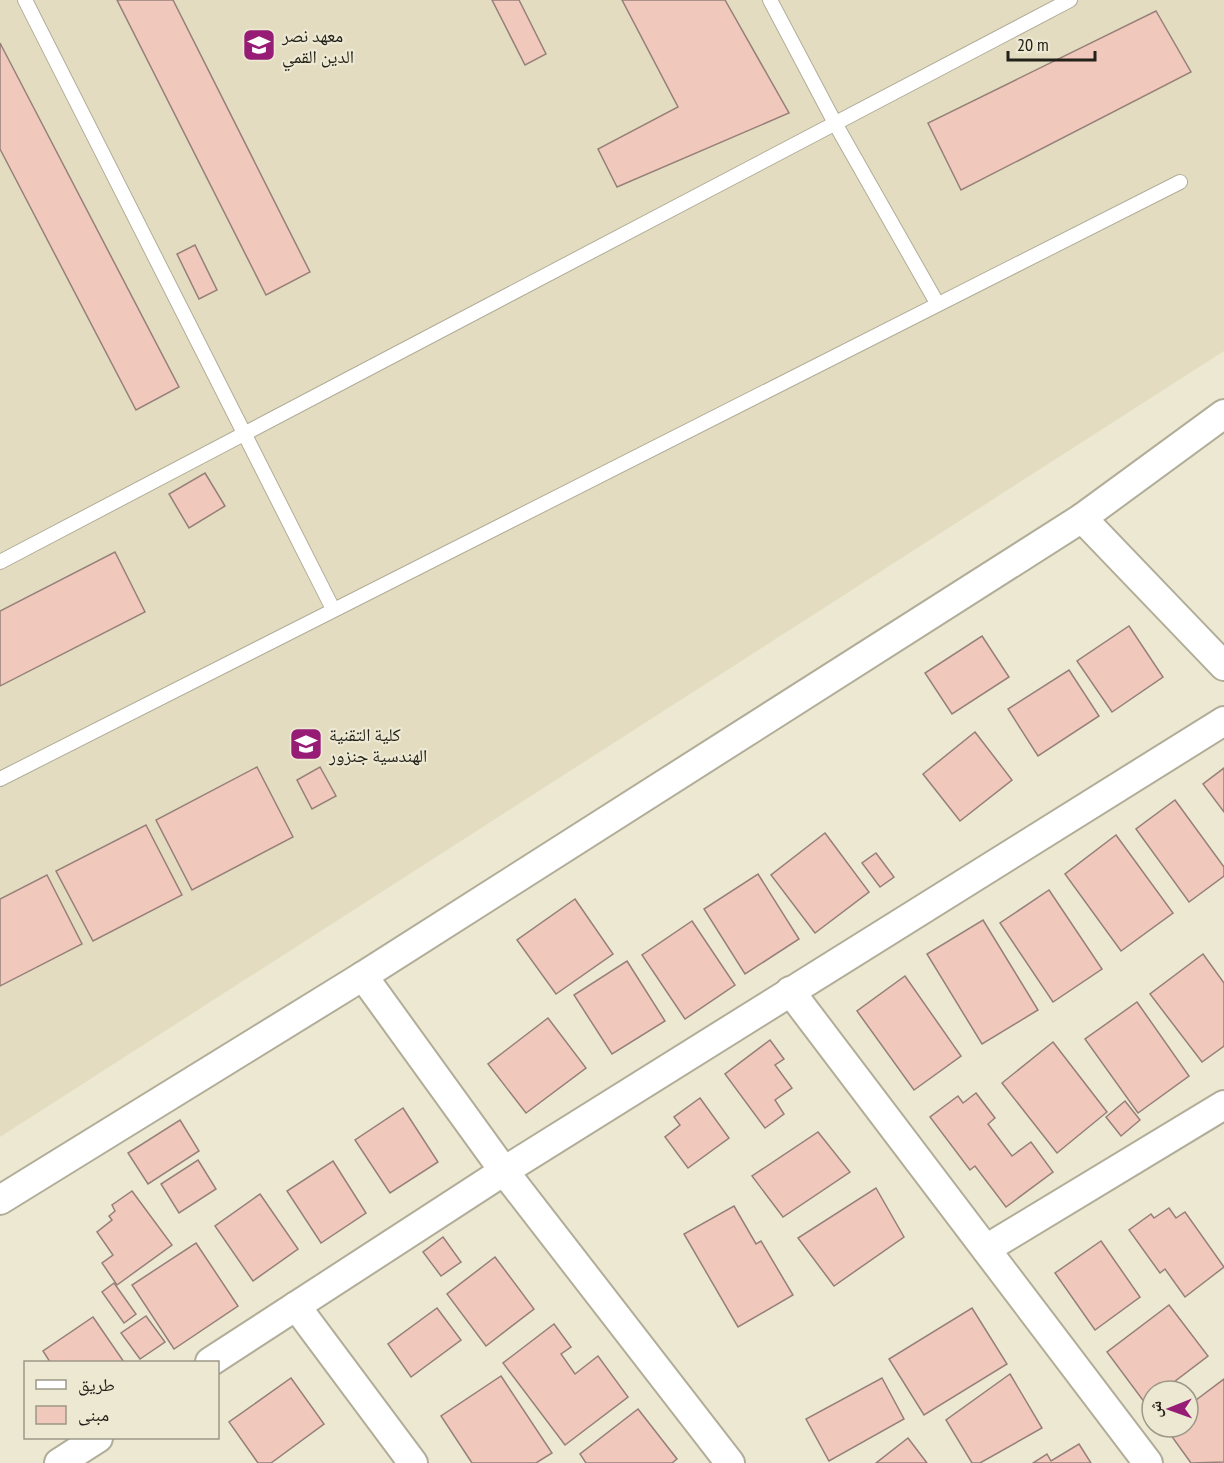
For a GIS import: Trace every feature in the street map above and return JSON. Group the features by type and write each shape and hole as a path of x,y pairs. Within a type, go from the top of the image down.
{"street":[{"path":"0,1200 363,976 1082,518 1224,414"},
{"path":"1082,518 1224,666"},
{"path":"212,1361 504,1171 1224,722"},
{"path":"363,976 504,1171 730,1463"},
{"path":"790,991 1149,1463"},
{"path":"986,1249 1224,1105"},
{"path":"296,1306 413,1463"},
{"path":"59,1463 95,1439"}],"lane":[{"path":"25,0 333,609"},
{"path":"770,0 836,125 937,303"},
{"path":"0,562 836,125 1070,0"},
{"path":"0,779 1180,182"}],"shaded area":[{"name":"كلية التقنية الهندسية جنزور","path":"0,0 1224,0 1224,351 0,1137"}],"building":[{"path":"117,0 173,0 310,272 266,295"},
{"path":"492,0 519,0 546,54 525,65"},
{"path":"622,0 725,0 789,113 617,187 598,149 678,107"},
{"path":"1156,11 1191,72 961,190 928,123"},
{"path":"0,43 179,387 136,410 0,149"},
{"path":"195,245 217,290 199,299 177,254"},
{"path":"205,473 225,506 189,528 169,494"},
{"path":"115,552 145,612 0,686 0,611"},
{"path":"1129,626 1163,677 1112,712 1077,661"},
{"path":"982,636 1009,677 952,714 925,673"},
{"path":"1069,670 1099,716 1038,756 1008,709"},
{"path":"975,732 1012,780 960,821 923,774"},
{"path":"257,767 293,837 192,890 156,820"},
{"path":"320,767 336,796 312,809 297,780"},
{"path":"1224,768 1224,812 1203,784"},
{"path":"1175,800 1224,867 1224,876 1189,902 1136,829"},
{"path":"146,825 182,895 93,941 56,871"},
{"path":"825,833 869,892 815,933 771,875"},
{"path":"1116,835 1173,913 1121,951 1065,874"},
{"path":"876,853 894,877 880,887 862,863"},
{"path":"758,874 799,939 745,974 704,909"},
{"path":"47,875 82,944 0,986 0,899"},
{"path":"1049,890 1102,969 1053,1002 1000,923"},
{"path":"575,899 613,954 556,994 517,940"},
{"path":"983,920 1038,1010 982,1044 927,954"},
{"path":"692,921 735,985 685,1019 642,955"},
{"path":"1203,954 1224,983 1224,1046 1202,1062 1150,994"},
{"path":"627,961 665,1021 612,1054 574,995"},
{"path":"905,976 961,1056 914,1090 857,1011"},
{"path":"1137,1002 1189,1076 1138,1113 1085,1039"},
{"path":"548,1018 586,1068 526,1113 488,1064"},
{"path":"770,1040 784,1059 775,1065 792,1088 775,1100 784,1114 765,1128 725,1074"},
{"path":"1053,1042 1107,1112 1057,1153 1002,1083"},
{"path":"976,1093 995,1118 988,1124 1012,1156 1031,1142 1053,1172 1006,1207 975,1166 970,1170 930,1117 958,1096 963,1103"},
{"path":"700,1098 729,1138 688,1168 665,1137 680,1125 674,1117"},
{"path":"1125,1101 1140,1120 1121,1136 1106,1117"},
{"path":"403,1108 438,1162 390,1193 355,1140"},
{"path":"180,1120 199,1151 148,1184 128,1153"},
{"path":"818,1132 850,1172 783,1217 752,1176"},
{"path":"198,1160 216,1189 179,1213 161,1184"},
{"path":"333,1161 366,1213 321,1243 287,1191"},
{"path":"876,1188 904,1237 834,1286 798,1238"},
{"path":"132,1191 172,1245 117,1285 102,1263 113,1255 97,1232 112,1220 109,1216 115,1211 112,1205"},
{"path":"260,1194 298,1249 253,1281 215,1226"},
{"path":"734,1206 756,1244 761,1241 793,1295 738,1327 684,1234"},
{"path":"1169,1208 1176,1218 1185,1212 1224,1267 1185,1297 1165,1269 1160,1273 1129,1230 1151,1214 1154,1218"},
{"path":"443,1237 461,1262 441,1276 423,1252"},
{"path":"1101,1241 1140,1297 1095,1330 1055,1273"},
{"path":"196,1243 238,1306 174,1349 132,1285"},
{"path":"495,1257 534,1309 486,1346 447,1294"},
{"path":"114,1283 136,1314 124,1323 102,1292"},
{"path":"1169,1305 1208,1356 1178,1379 1140,1379 1140,1396 1107,1352"},
{"path":"437,1308 461,1340 411,1377 388,1344"},
{"path":"972,1308 1007,1364 924,1415 889,1359"},
{"path":"146,1316 165,1342 140,1359 121,1333"},
{"path":"93,1317 123,1361 49,1361 43,1351"},
{"path":"554,1324 571,1347 561,1354 575,1374 598,1356 628,1397 565,1445 503,1363"},
{"path":"1010,1374 1042,1428 980,1463 972,1463 946,1420"},
{"path":"501,1376 552,1453 536,1463 472,1463 441,1416"},
{"path":"291,1378 324,1424 271,1463 258,1463 229,1422"},
{"path":"882,1378 904,1419 829,1461 806,1419"},
{"path":"1224,1379 1224,1462 1191,1463 1174,1439 1200,1439 1200,1397"},
{"path":"638,1409 677,1459 672,1463 586,1463 580,1454"},
{"path":"908,1438 927,1463 876,1463"},
{"path":"1079,1444 1091,1463 1033,1463 1047,1454 1051,1461"}],"place":[{"name":"معهد نصر الدين القمي","path":"259,45"},
{"name":"كلية التقنية الهندسية جنزور","path":"306,744"}]}
